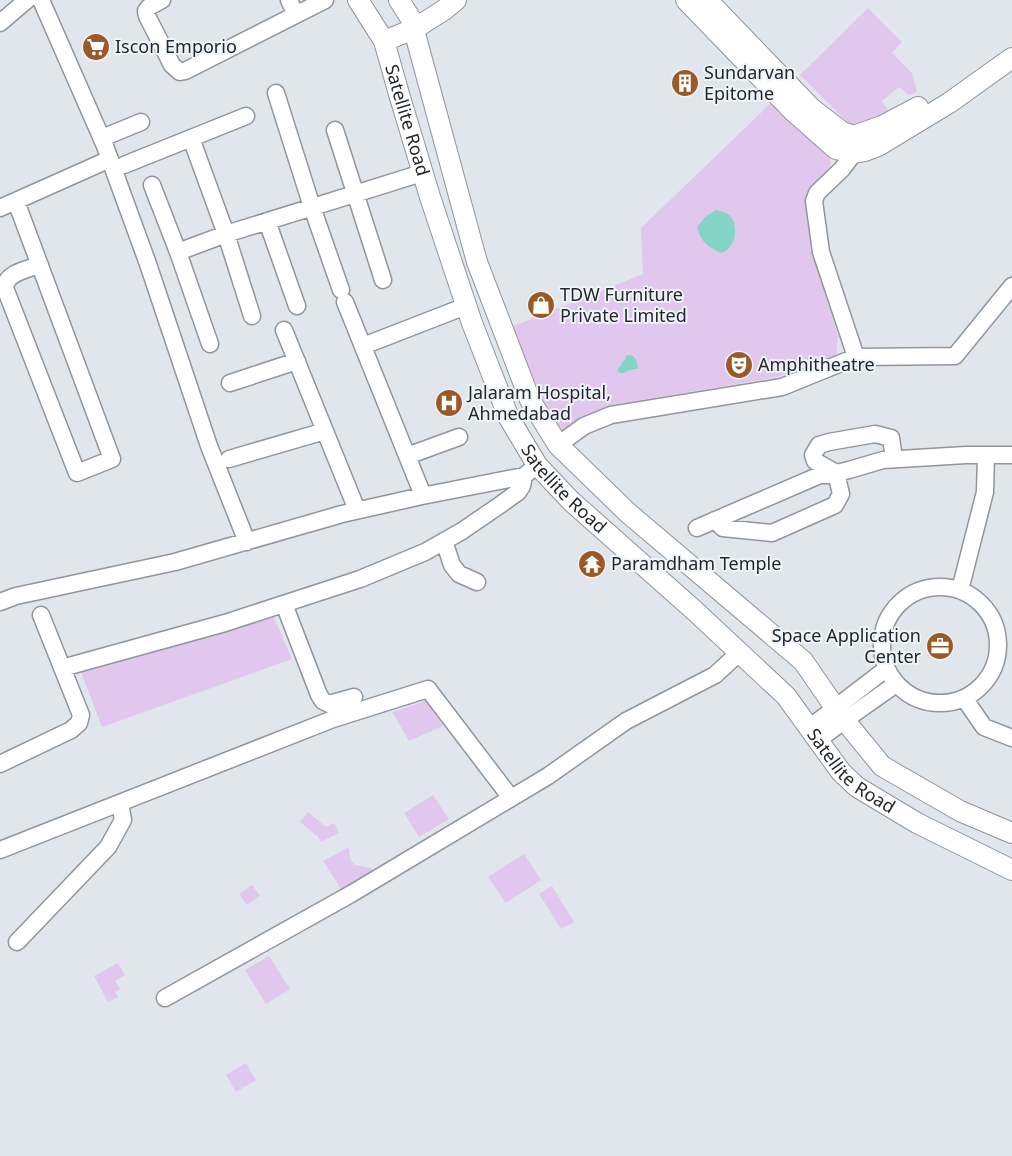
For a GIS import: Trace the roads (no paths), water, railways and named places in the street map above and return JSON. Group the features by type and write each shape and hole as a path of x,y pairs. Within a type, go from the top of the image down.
{"main road":[{"name":"Satellite Road","path":"358,0 382,37 422,173 466,306 531,470 571,501 740,652 786,696 841,772 857,788 917,823 1012,870"},
{"name":"Satellite Road","path":"399,0 412,24 477,262 530,400 558,444 627,512 803,661 840,714 882,766 960,811 1012,833"},
{"path":"412,24 440,0"},
{"path":"382,37 444,10 456,0"},
{"path":"686,0 800,117 836,149 854,145 882,126 915,109 979,69 1012,45"},
{"path":"707,0 811,108 842,132 854,145 864,151 878,146 949,103 1012,58"}],"street":[{"path":"0,23 27,0"},
{"path":"41,0 102,138 117,162 148,264 209,446 247,542"},
{"path":"162,0 146,11 147,16 172,65 180,72 326,0"},
{"path":"289,0 296,15"},
{"path":"276,93 312,207 343,296 420,488"},
{"path":"0,208 117,162 191,138 246,116"},
{"path":"102,138 141,122"},
{"path":"335,130 383,280"},
{"path":"191,138 226,234 252,316"},
{"path":"854,145 842,169 817,193 814,201 821,252 856,357"},
{"path":"178,252 226,234 422,173"},
{"path":"152,186 178,252 210,344"},
{"path":"16,201 40,265 112,460 77,472 5,288 7,280 14,274 40,265"},
{"path":"267,221 297,306"},
{"path":"558,444 584,426 611,415 782,387 856,357 955,356 1012,286"},
{"path":"363,346 466,306"},
{"path":"284,330 357,510"},
{"path":"230,383 297,361"},
{"path":"229,459 325,431"},
{"path":"715,520 723,528 772,533 835,504 841,494 836,473 815,461 813,455 819,445 875,434 891,438 894,459"},
{"path":"407,456 459,437"},
{"path":"960,590 985,492 986,455"},
{"path":"697,528 820,475 828,475 883,460 1012,455"},
{"path":"0,602 16,596 175,562 357,510 531,470"},
{"path":"62,668 225,623 360,579 425,552 462,531 518,492 531,470"},
{"path":"444,541 452,565 460,574 477,582"},
{"path":"941,586 960,590 978,600 990,615 997,633 998,653 992,672 980,688 964,698 946,703 928,702 910,696 896,684 886,669 881,650 883,630 890,612 904,598 922,589 941,586"},
{"path":"284,604 323,701 329,704 354,697"},
{"path":"0,764 71,730 79,724 81,715 41,615"},
{"path":"166,998 351,894 512,798 548,776 626,721 715,675 740,652"},
{"path":"814,734 840,714 886,669"},
{"path":"840,714 896,684"},
{"path":"0,850 332,719 428,689 512,798"},
{"path":"964,698 984,727 1012,738"},
{"path":"17,942 108,847 123,820 120,803"}],"place":[{"name":"Iscon Emporio","path":"96,47"},
{"name":"Sundarvan Epitome","path":"685,83"},
{"name":"TDW Furniture Private Limited","path":"541,305"},
{"name":"Amphitheatre","path":"739,365"},
{"name":"Jalaram Hospital, Ahmedabad","path":"449,403"},
{"name":"Paramdham Temple","path":"592,564"},
{"name":"Space Application Center","path":"940,646"}]}
